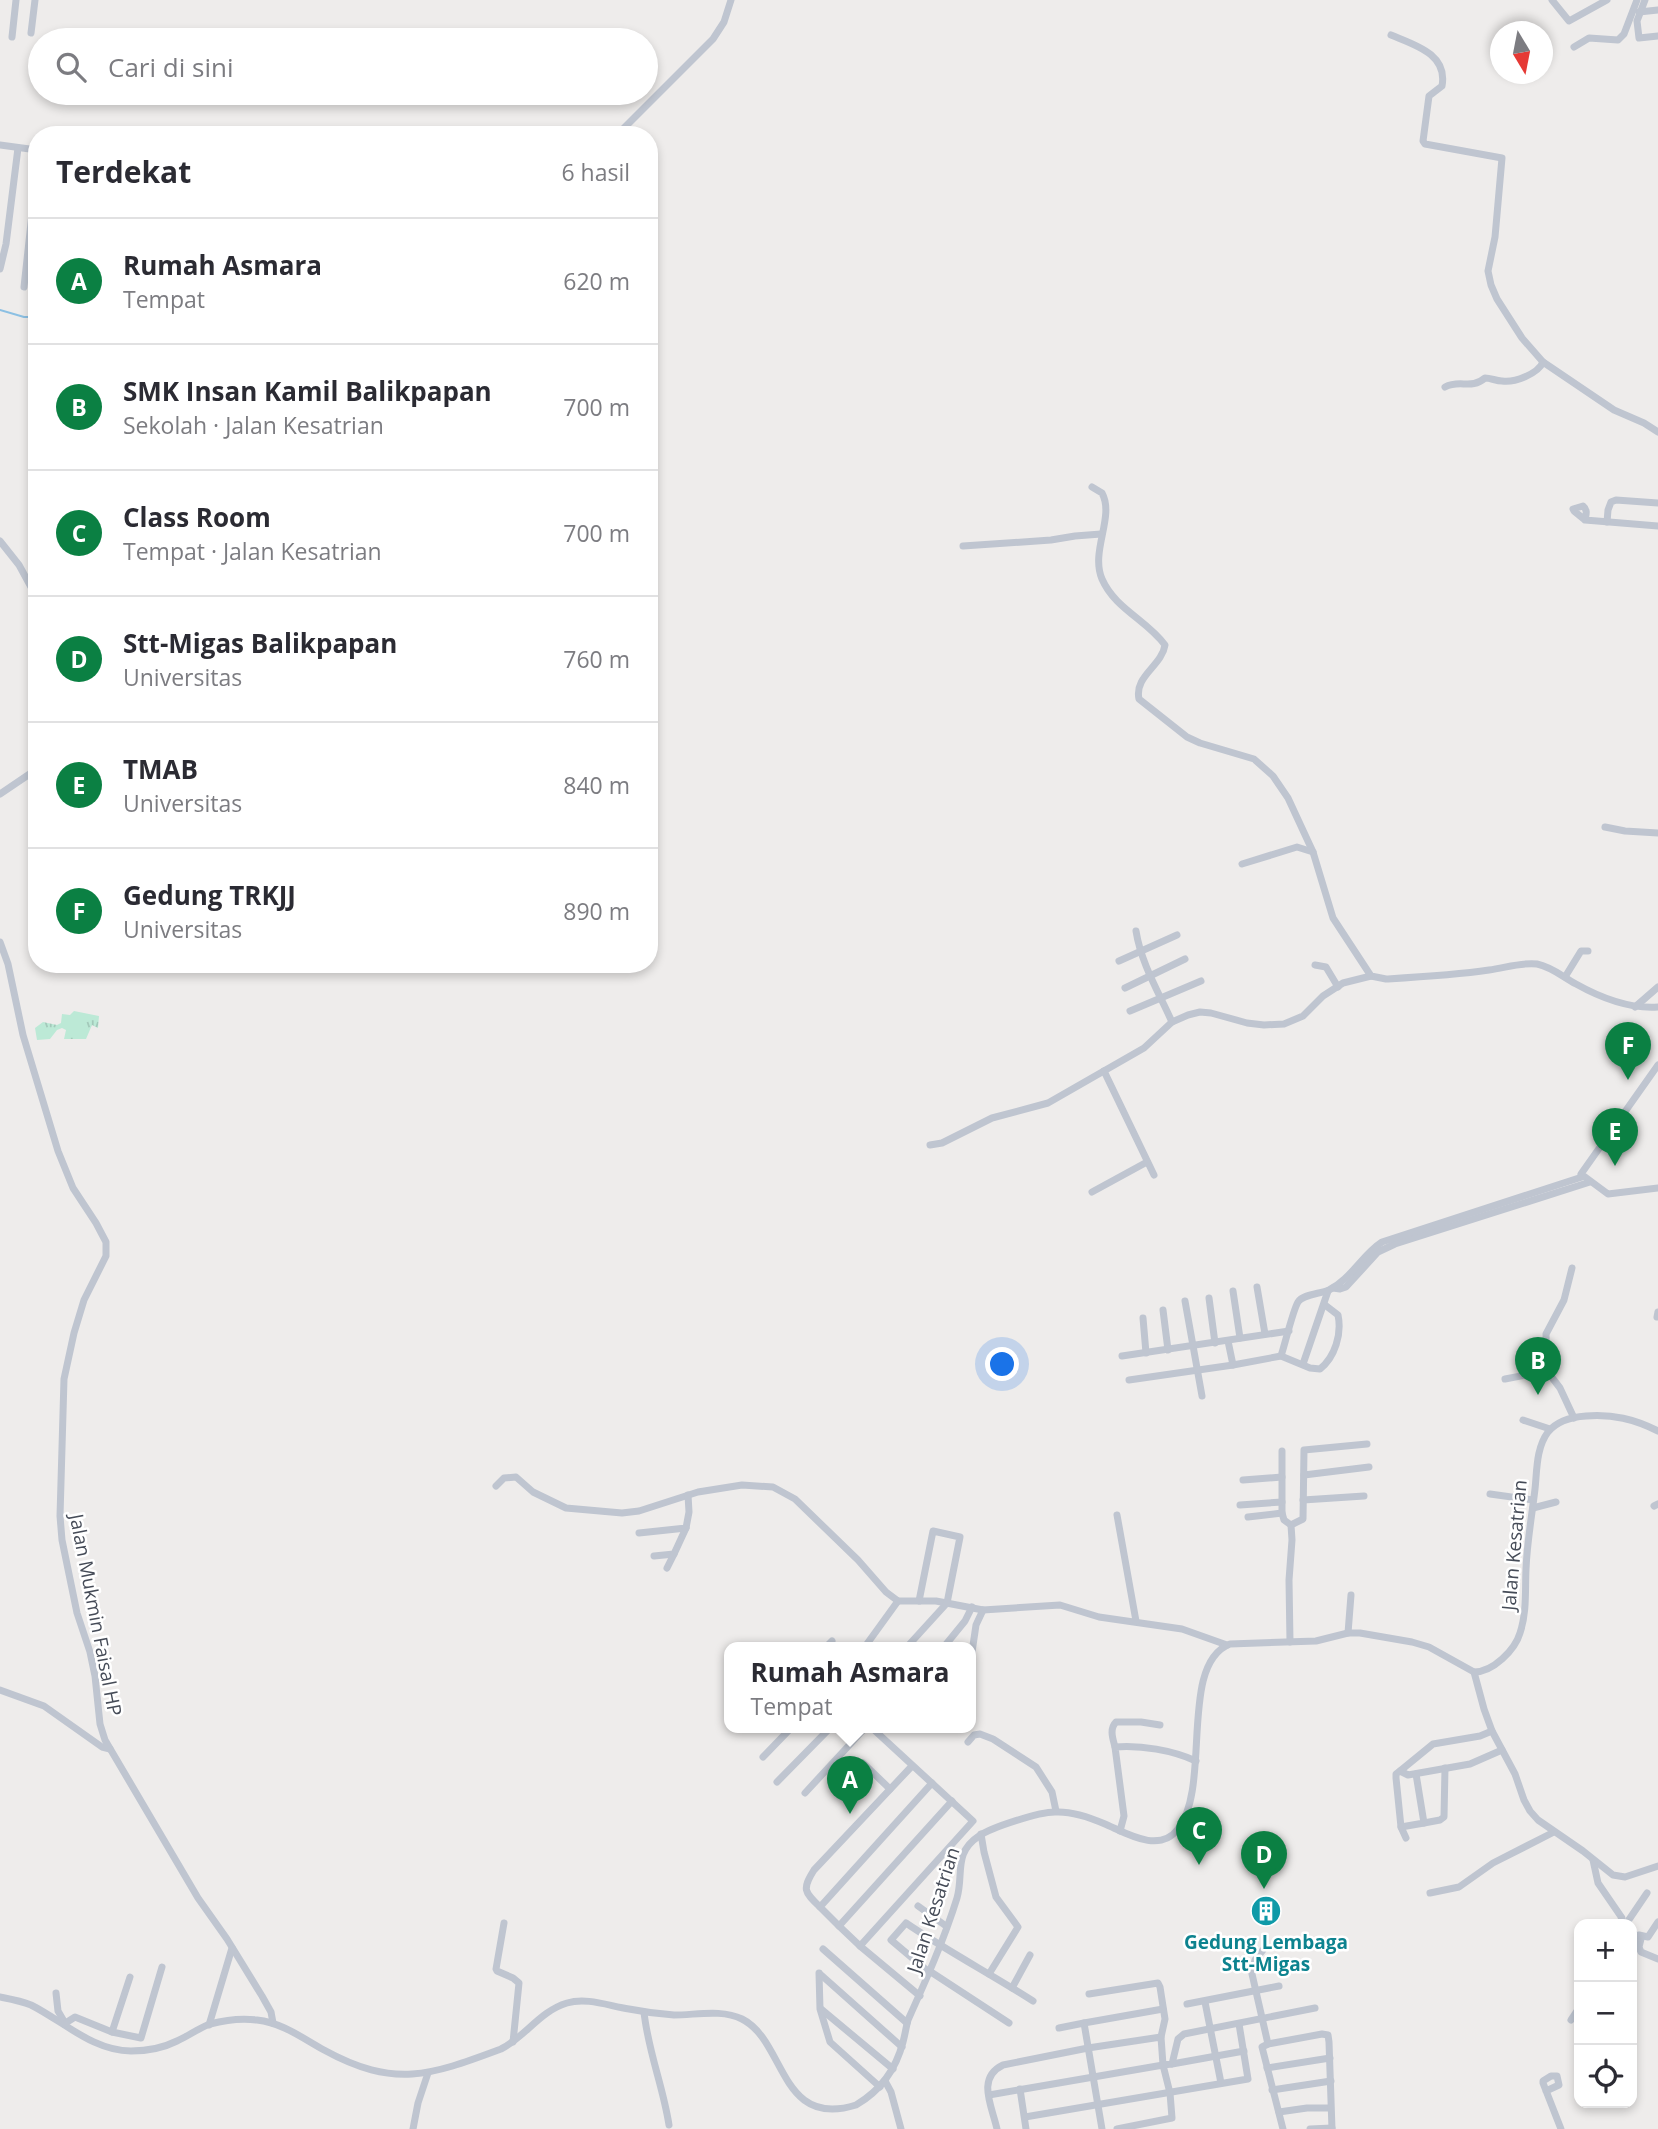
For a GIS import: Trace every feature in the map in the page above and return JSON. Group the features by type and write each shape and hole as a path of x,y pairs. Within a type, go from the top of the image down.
{"street":[{"path":"12,37 16,0"},
{"path":"32,28 35,0"},
{"path":"658,94 713,39 724,22 731,0"},
{"path":"1552,0 1569,21 1607,0"},
{"path":"1574,47 1589,38 1618,40 1624,34 1637,0"},
{"path":"1645,0 1637,21 1639,37 1658,36"},
{"path":"1639,12 1658,10"},
{"path":"1391,35 1434,55 1441,71 1442,86 1429,96 1423,141 1425,144 1502,158 1489,279 1507,316 1522,338 1544,362 1614,410 1658,432"},
{"path":"626,126 647,105"},
{"path":"0,145 28,149"},
{"path":"0,269 6,244 18,148"},
{"path":"24,287 28,250"},
{"path":"1445,387 1455,383 1476,384 1485,378 1509,381 1536,371 1544,362"},
{"path":"1092,487 1105,498 1106,513 1101,534 1099,569 1110,594 1116,602 1148,626 1165,645 1160,658 1139,685 1139,699 1186,737 1244,755 1264,767 1288,798 1313,852 1333,918 1371,976 1378,979 1405,978 1530,964 1545,967 1585,989 1635,1007 1658,1007"},
{"path":"1607,522 1611,502 1616,500 1658,503"},
{"path":"1585,520 1658,526"},
{"path":"963,546 1101,534"},
{"path":"0,541 28,582"},
{"path":"0,794 28,775"},
{"path":"1605,827 1658,833"},
{"path":"1242,864 1297,847 1313,852"},
{"path":"1136,931 1150,975 1172,1022"},
{"path":"1119,961 1177,935"},
{"name":"Jalan Mukmin Faisal HP","path":"0,942 8,964 23,1034 58,1151 73,1188 106,1242 106,1256 81,1309 64,1379 60,1516 76,1613 95,1675 101,1729 110,1749 198,1898 262,1996 271,2012 273,2023"},
{"path":"1565,976 1581,951 1588,951"},
{"path":"1125,988 1185,959"},
{"path":"1315,965 1326,967 1338,987"},
{"path":"930,1145 942,1143 992,1118 1048,1103 1144,1048 1172,1022 1188,1015 1200,1012 1256,1024 1284,1024 1303,1016 1323,996 1338,987 1352,980 1371,976"},
{"path":"1130,1011 1201,981"},
{"path":"1635,1007 1658,987"},
{"path":"1583,1177 1583,1170 1658,1065"},
{"path":"1104,1071 1154,1175"},
{"path":"1092,1192 1147,1162"},
{"path":"1583,1177 1613,1195 1658,1188"},
{"path":"1282,1356 1301,1299 1330,1289 1342,1281 1382,1242 1583,1177"},
{"path":"1330,1289 1346,1287 1378,1252 1395,1244 1590,1182"},
{"path":"1572,1268 1564,1300 1546,1334 1547,1371 1560,1388 1574,1418"},
{"path":"1257,1287 1265,1334"},
{"path":"1303,1364 1330,1289"},
{"path":"1233,1291 1240,1338"},
{"path":"1209,1298 1215,1343"},
{"path":"1185,1301 1202,1396"},
{"path":"1129,1380 1282,1356 1320,1369 1334,1350 1339,1327 1338,1315 1325,1305"},
{"path":"1163,1310 1168,1350"},
{"path":"1143,1318 1146,1353"},
{"path":"1122,1356 1289,1331"},
{"path":"1228,1341 1233,1365"},
{"path":"1505,1379 1547,1371"},
{"path":"1523,1420 1550,1429 1574,1418 1602,1415 1623,1417 1658,1431"},
{"name":"Jalan Kesatrian","path":"1474,1672 1484,1670 1502,1658 1521,1631 1526,1595 1527,1545 1539,1453 1550,1429"},
{"path":"1291,1525 1303,1519 1304,1450 1367,1444"},
{"path":"1282,1451 1282,1513 1284,1520 1291,1525"},
{"path":"1304,1475 1369,1468"},
{"path":"496,1486 504,1478 516,1477 533,1492 566,1508 622,1513 639,1511 688,1495 753,1485 779,1489 804,1508 898,1601 947,1603 983,1610 1053,1604 1099,1616 1182,1629 1227,1645 1316,1641 1348,1633 1423,1645 1474,1672 1492,1731 1515,1774 1530,1811 1606,1871 1622,1878 1658,1866"},
{"path":"1243,1480 1282,1477"},
{"path":"1490,1494 1533,1504 1556,1502"},
{"path":"667,1567 686,1528 688,1495"},
{"path":"1303,1500 1364,1496"},
{"path":"1240,1505 1282,1502"},
{"path":"1248,1517 1282,1513"},
{"path":"1117,1515 1136,1621"},
{"path":"1290,1642 1291,1525"},
{"path":"639,1532 686,1528"},
{"path":"911,1642 947,1603 960,1536 933,1531 919,1601"},
{"path":"654,1556 674,1554"},
{"path":"1348,1633 1351,1595"},
{"path":"868,1642 898,1601"},
{"path":"948,1642 972,1608"},
{"path":"974,1642 976,1625 983,1610"},
{"name":"Jalan Kesatrian","path":"0,1997 31,2006 65,2023 91,2041 126,2051 162,2047 209,2025 242,2018 273,2023 289,2029 344,2061 372,2071 393,2074 428,2073 501,2049 546,2014 567,2003 588,2001 675,2015 725,2014 747,2022 762,2038 776,2070 801,2106 812,2113 826,2115 843,2112 868,2098 893,2069 902,2047 907,2022 930,1973 958,1892 962,1856 981,1834 1056,1811 1081,1816 1136,1838 1154,1841 1168,1838 1175,1833 1188,1811 1194,1787 1198,1716 1204,1682 1211,1659 1227,1645"},
{"path":"0,1690 44,1706 102,1747 110,1749"},
{"path":"1120,1831 1124,1816 1113,1725 1116,1722 1141,1722 1160,1726"},
{"path":"1406,1838 1401,1827 1396,1774 1433,1744 1480,1736 1492,1731"},
{"path":"763,1757 786,1733"},
{"path":"777,1782 825,1733"},
{"path":"805,1793 860,1733"},
{"path":"860,1946 973,1821 877,1733"},
{"path":"968,1742 974,1735 986,1736 1036,1767 1052,1793 1056,1811"},
{"path":"1115,1747 1152,1749 1184,1755 1196,1761"},
{"path":"1399,1771 1404,1775 1416,1774 1470,1764 1502,1750"},
{"path":"863,1763 890,1788"},
{"path":"912,1766 814,1870 806,1885 807,1893 839,1926 920,1996"},
{"path":"1401,1827 1444,1817 1445,1768"},
{"path":"1416,1774 1424,1823"},
{"path":"820,1907 932,1783"},
{"path":"839,1926 952,1801"},
{"path":"1430,1893 1459,1887 1493,1863 1554,1832"},
{"path":"981,1834 996,1897 1018,1927 989,1974"},
{"path":"1593,1860 1598,1882 1621,1919"},
{"path":"1626,1919 1647,1893"},
{"path":"918,1906 946,1926"},
{"path":"1637,1934 1648,1937 1658,1922"},
{"path":"504,1923 496,1969 519,1983 513,2042"},
{"path":"1009,2022 930,1973 891,1940 906,1923 940,1947 1033,2001"},
{"path":"1637,1936 1641,1940 1641,1952 1658,1959"},
{"path":"209,2025 232,1948"},
{"path":"823,1949 907,2022"},
{"path":"1263,1950 1255,1960 1252,1970 1268,2044"},
{"path":"1012,1988 1030,1955"},
{"path":"56,1993 58,2011 65,2023 75,2017 112,2032 141,2038 162,1967"},
{"path":"901,2129 891,2092 830,2042 820,2009 819,1973 902,2047"},
{"path":"112,2032 130,1977"},
{"path":"1089,1994 1157,1983 1160,1987 1165,2023 1161,2037 1173,2114 1171,2119 1117,2129"},
{"path":"1187,2004 1279,1986"},
{"path":"1205,2002 1221,2083"},
{"path":"1167,2065 1180,2036 1315,2008"},
{"path":"820,2009 893,2069"},
{"path":"1059,2028 1163,2009"},
{"path":"644,2012 668,2125"},
{"path":"1571,2020 1574,2016"},
{"path":"1084,2023 1102,2129"},
{"path":"1025,2117 1249,2078 1239,2024"},
{"path":"1283,2129 1262,2047 1325,2034 1328,2037 1332,2128 1312,2129"},
{"path":"997,2129 987,2083 988,2077 995,2069 1014,2062 1161,2037"},
{"path":"989,2095 1244,2051"},
{"path":"1267,2068 1329,2058"},
{"path":"413,2129 428,2073"},
{"path":"1272,2090 1331,2081"},
{"path":"1020,2090 1026,2129"},
{"path":"1546,2091 1561,2129"},
{"path":"1279,2112 1330,2108"}],"green space":[{"path":"74,1011 99,1016 98,1028 92,1025 86,1039 64,1039 66,1030 62,1028 50,1039 37,1040 35,1028 43,1022 57,1025 61,1023 62,1014 70,1015"}],"waterway":[{"path":"0,310 28,317"}],"place":[{"name":"Gedung TRKJJ","path":"1628,1080"},
{"name":"TMAB","path":"1615,1166"},
{"name":"SMK Insan Kamil Balikpapan","path":"1538,1395"},
{"name":"Rumah Asmara","path":"850,1814"},
{"name":"Class Room","path":"1199,1865"},
{"name":"Stt-Migas Balikpapan","path":"1264,1889"},
{"name":"Gedung Lembaga Stt-Migas","path":"1266,1911"}]}
